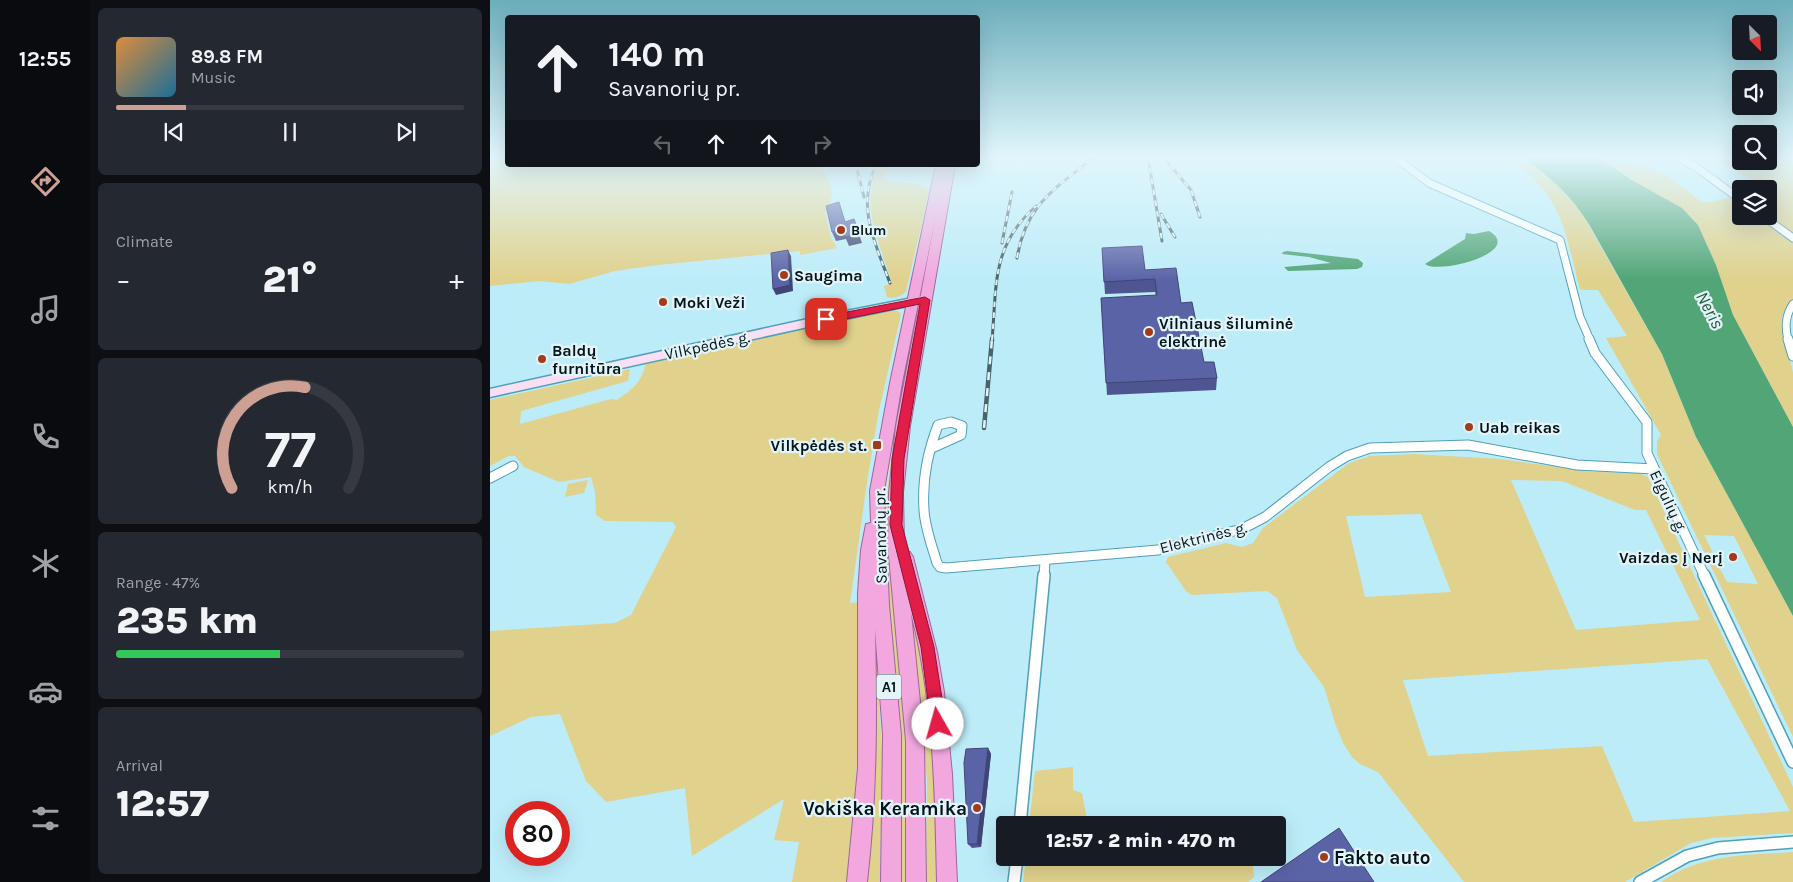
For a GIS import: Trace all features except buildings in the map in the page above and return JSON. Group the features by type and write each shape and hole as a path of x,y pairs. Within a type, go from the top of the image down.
{"highway":[{"name":"Savanorių pr.","path":"916,882 916,741 896,546 896,525 898,459 919,301 936,198"},
{"name":"Savanorių pr.","path":"891,882 894,775 880,587 877,491 942,198"},
{"path":"857,882 864,831 868,740 866,567 877,491"},
{"path":"896,525 931,666 945,797 947,882"}],"main road":[{"name":"Vilkpėdės g.","path":"490,393 919,301"}],"street":[{"name":"Eigulių g.","path":"1464,198 1560,240 1580,317 1595,353 1647,422 1648,453 1654,469 1793,762"},
{"path":"1775,225 1793,238"},
{"path":"1793,304 1787,313 1786,320 1786,333 1793,356"},
{"name":"Elektrinės g.","path":"932,448 923,507 926,526 937,563 940,567 1045,561 1158,550 1242,529 1266,517 1329,467 1347,456 1370,448 1468,445 1577,465 1654,469"},
{"path":"490,478 513,466"},
{"path":"1021,816 1045,561"},
{"path":"1640,882 1687,856 1718,848 1793,842"},
{"path":"1014,882 1016,866"}],"shaded area":[{"path":"490,198 831,198 825,212 831,237 837,248 800,255 800,251 658,265 615,271 569,284 539,281 490,286"},
{"path":"871,198 928,198 906,291 895,298 887,297 884,286 892,283 877,239"},
{"path":"1569,198 1580,210 1662,354 1696,437 1793,616 1793,737 1708,560 1716,561 1727,582 1758,584 1734,536 1704,535 1713,553 1704,552 1657,454 1657,441 1661,435 1606,338 1627,336 1598,290 1580,290 1565,231 1550,199"},
{"path":"1664,198 1697,198 1703,203 1732,198 1732,225 1777,225 1777,198 1793,198 1793,301 1782,317 1781,326 1793,373 1793,427 1733,315 1716,265 1698,225 1682,208"},
{"path":"889,310 898,311 901,314 879,410 850,603 861,602 856,799 849,882 792,882 799,842 774,840 784,799 692,856 685,788 606,802 586,781 560,714 531,717 490,736 490,631 615,623 631,615 676,527 673,522 605,521 596,515 595,492 591,477 559,482 524,467 515,456 509,456 490,466 490,400 630,369 628,381 521,411 520,424 611,399 617,400 636,385 646,364"},
{"path":"892,450 888,525 908,737 907,882 899,882 884,520"},
{"path":"1414,454 1501,459 1593,472 1639,473 1648,477 1793,787 1793,833 1712,838 1691,843 1625,882 1464,882 1378,772 1360,764 1352,757 1343,743 1335,723 1324,687 1297,650 1277,598 1267,591 1192,595 1186,591 1166,562 1168,557 1226,543 1242,547 1253,543 1263,528 1349,463 1370,456","holes":["1511,480 1562,481 1635,510 1646,510 1700,620 1576,630","1421,514 1451,592 1365,597 1346,516","1707,659 1790,811 1634,822 1602,746 1428,756 1403,680"]},
{"path":"588,480 584,493 565,497 568,484"},
{"path":"910,601 928,709 933,758 940,882 926,882 927,780"},
{"path":"876,639 882,756 880,882 866,882 875,777 874,641"},
{"path":"1073,767 1073,790 1082,793 1086,816 1030,816 1035,771"},
{"path":"1793,852 1793,882 1661,882 1676,873 1708,861 1741,855"},
{"path":"1025,866 1253,866 1254,877 1248,882 1023,882"}],"water":[{"name":"Neris","path":"1569,198 1664,198 1682,208 1698,225 1716,265 1733,315 1793,427 1793,616 1696,437 1662,354 1590,226"},
{"path":"1489,231 1497,239 1496,247 1488,254 1460,264 1433,267 1425,264 1465,239 1466,233 1474,234"},
{"path":"1287,251 1358,259 1363,263 1362,267 1357,269 1288,271 1284,267 1331,263 1309,257 1282,254"}],"railway":[{"path":"868,198 870,225 890,283"},
{"path":"1002,243 1011,198"},
{"path":"1017,258 1021,239 1027,224 1045,198"},
{"path":"1155,198 1162,241"},
{"path":"1194,198 1200,217"},
{"path":"992,340 996,284 1004,251 1021,221 1036,206"},
{"path":"1161,214 1175,237"},
{"path":"984,428 992,339"}],"place":[{"name":"Blum","path":"841,230"},
{"name":"Saugima","path":"784,275"},
{"name":"Moki Veži","path":"663,302"},
{"name":"Vilniaus šiluminė elektrinė","path":"1149,332"},
{"name":"Baldų furnitūra","path":"542,359"},
{"name":"Uab reikas","path":"1469,427"},
{"name":"Vilkpėdės st.","path":"877,445"},
{"name":"Vaizdas į Nerį","path":"1733,557"},
{"name":"Vokiška Keramika","path":"977,808"},
{"name":"Fakto auto","path":"1324,857"}],"route":[{"path":"826,319 925,300 898,459 896,525 928,647 938,724"}]}
